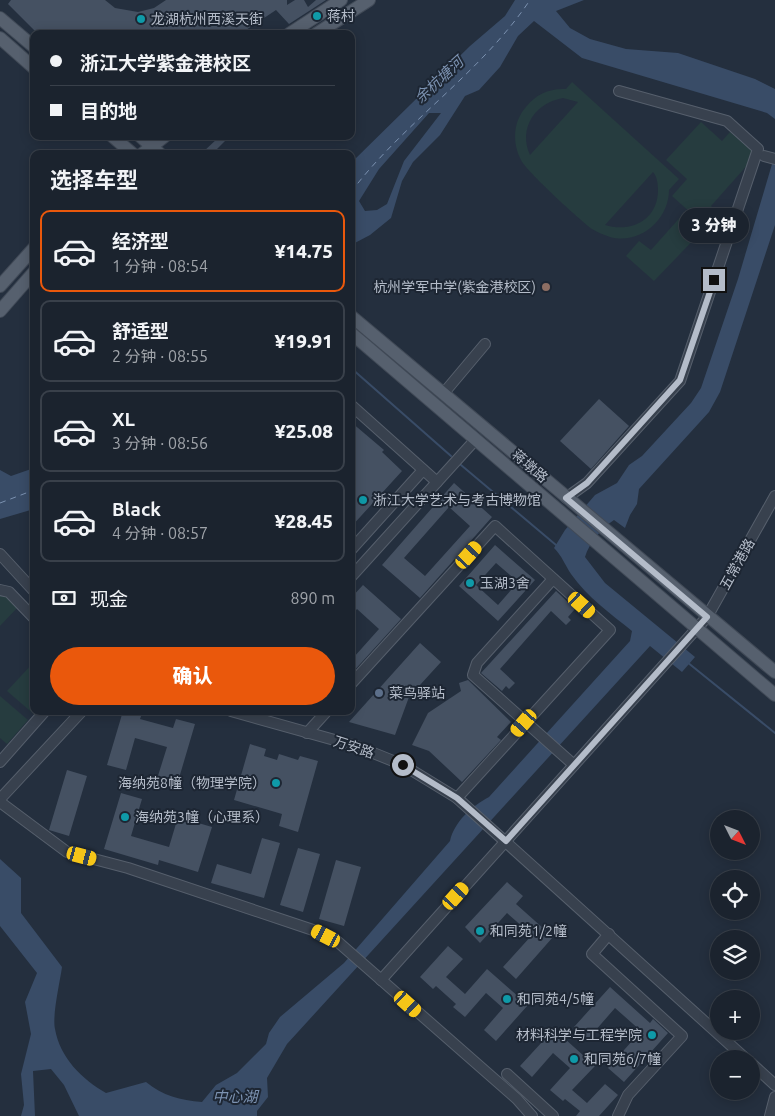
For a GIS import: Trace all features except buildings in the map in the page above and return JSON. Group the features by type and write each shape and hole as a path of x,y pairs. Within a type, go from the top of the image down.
{"main road":[{"path":"295,30 341,0"},
{"path":"322,30 369,0"},
{"path":"0,18 30,44"},
{"path":"0,38 30,64"},
{"path":"115,140 124,150"},
{"path":"152,150 161,140"},
{"path":"0,286 30,252"},
{"path":"0,311 30,277"},
{"path":"355,320 384,352"},
{"path":"355,336 384,352"},
{"name":"蒋墩路","path":"384,352 443,394 775,672"},
{"name":"蒋墩路","path":"384,352 476,439 775,695"}],"street":[{"path":"569,501 680,380 758,149 726,121 619,91"},
{"path":"443,394 485,344"},
{"path":"355,409 437,482"},
{"path":"355,573 476,439"},
{"path":"355,546 423,470"},
{"name":"五常港路","path":"382,980 697,630 707,617 772,510 775,496"},
{"path":"355,680 495,526 610,630 457,798"},
{"path":"0,554 30,587"},
{"path":"553,579 477,663 474,675 524,723 574,766"},
{"path":"0,590 10,592 30,614"},
{"path":"0,762 41,715"},
{"path":"78,715 0,800 67,852 128,868 313,930 346,947 517,1100 532,1116"},
{"name":"万安路","path":"246,715 356,746 403,765 457,798 736,1050"},
{"path":"307,733 323,715"},
{"path":"609,934 592,954 682,1036 628,1095 618,1116"},
{"path":"760,1072 775,1086"},
{"path":"508,1074 553,1116"},
{"path":"770,1116 774,1099"}],"green space":[{"path":"572,82 679,179 669,190 668,201 658,220 642,234 621,239 610,237 592,229 543,185 521,160 515,139 518,119 530,102 539,95 549,91 566,89","holes":["563,98 578,102 530,155 526,135 532,118 544,105","653,172 657,183 657,200 648,216 641,222 624,227 605,225"]},
{"path":"701,122 722,141 730,132 753,152 750,162 711,206 730,224 728,233 721,240 672,196 687,179 666,160"},
{"path":"684,213 703,230 654,281 626,256 639,241 651,250"},
{"path":"0,592 19,606 0,626"},
{"path":"30,666 30,711 7,691"},
{"path":"0,696 28,720 7,744 0,738"}],"water":[{"name":"余杭塘河","path":"515,0 584,0 556,11 570,28 590,39 626,49 678,53 755,79 775,89 775,119 767,113 582,58 534,21 518,36 500,67 479,90 465,96 440,135 413,162 402,181 391,218 370,235 355,243 355,159 470,46 505,16","holes":["429,113 441,113 404,161 387,204 377,210 365,211 359,201 379,169"]},
{"name":"中心湖","path":"775,154 775,225 720,392 709,412 639,489 637,504 625,528 614,520 596,536 585,557 605,583 695,657 682,672 650,646 287,1044 267,1078 268,1097 257,1111 257,1116 79,1116 64,1085 51,1069 33,1071 35,1116 21,1116 24,1105 21,1074 31,1034 25,1002 37,973 0,926 0,859 21,878 21,913 62,967 54,1023 58,1040 73,1067 106,1093 146,1082 159,1091 172,1096 202,1102 216,1085 237,1073 266,1044 269,1033 280,1017 344,963 450,841 455,827 465,815 489,797 630,641 632,631 584,590 554,548 565,530 595,495 617,483 629,465 642,456 691,403 701,388 738,279"},
{"path":"30,469 30,510 0,519 0,470 11,476"}],"waterway":[{"path":"355,372 451,456"},
{"path":"461,465 556,545"},
{"path":"687,662 775,733"}],"ferry route":[{"path":"355,187 394,143 489,51 530,0"},
{"path":"0,503 30,492"}],"place":[{"name":"蒋村","path":"317,16"},
{"name":"龙湖杭州西溪天街","path":"141,19"},
{"name":"杭州学军中学(紫金港校区)","path":"546,287"},
{"name":"浙江大学艺术与考古博物馆","path":"363,500"},
{"name":"玉湖3舍","path":"470,583"},
{"name":"菜鸟驿站","path":"379,693"},
{"name":"海纳苑8幢（物理学院）","path":"276,783"},
{"name":"海纳苑3幢（心理系）","path":"125,817"},
{"name":"和同苑1/2幢","path":"480,931"},
{"name":"和同苑4/5幢","path":"507,999"},
{"name":"材料科学与工程学院","path":"652,1035"},
{"name":"和同苑6/7幢","path":"574,1059"}],"route":[{"path":"403,765 457,798 506,841 707,617 566,498 587,483 680,380 714,280"}]}
